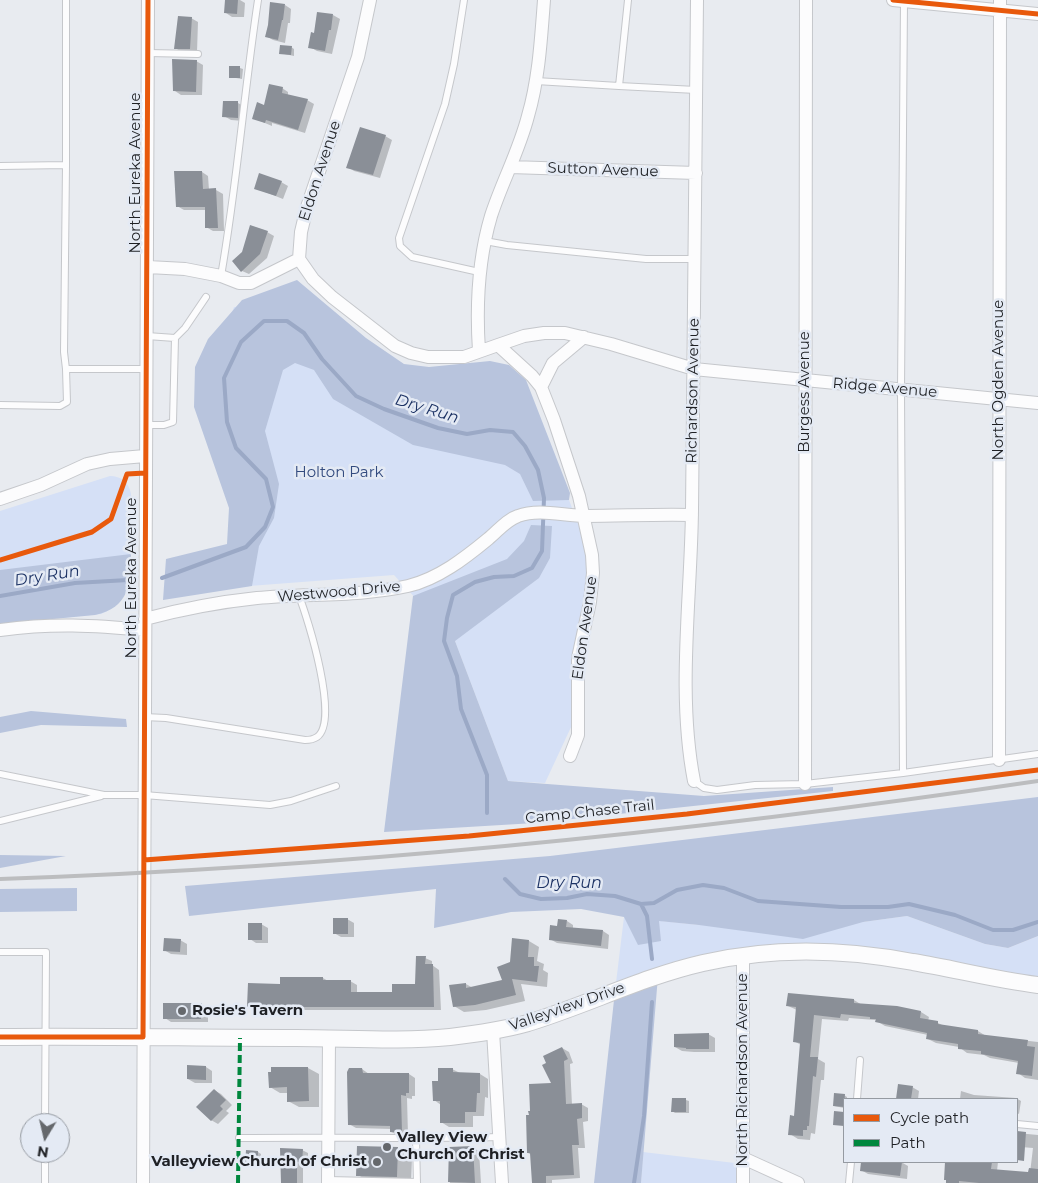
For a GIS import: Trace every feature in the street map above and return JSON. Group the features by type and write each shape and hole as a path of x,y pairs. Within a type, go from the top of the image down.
{"street":[{"name":"North Eureka Avenue","path":"142,1183 148,0"},
{"name":"Eldon Avenue","path":"298,259 301,232 307,206 358,57 370,0"},
{"path":"479,351 477,328 480,272 485,241 491,216 523,135 536,81 544,0"},
{"name":"Richardson Avenue","path":"694,781 687,734 687,633 692,515 697,0"},
{"name":"Burgess Avenue","path":"805,784 806,0"},
{"path":"899,0 1000,5 1038,14"},
{"name":"North Ogden Avenue","path":"999,760 1000,5"},
{"name":"Sutton Avenue","path":"510,167 696,173"},
{"path":"148,267 185,269 221,276 240,283 251,283 298,259 313,279 332,298 395,346 411,353 428,357 464,357 498,345"},
{"name":"Ridge Avenue","path":"498,345 524,336 544,333 565,333 694,370 1038,403"},
{"path":"541,387 554,362 584,337"},
{"name":"Eldon Avenue","path":"498,345 532,376 541,387 554,420 584,516 592,555 593,573 590,602 578,658 578,734 570,756"},
{"path":"0,499 41,485 87,464 110,459 145,456"},
{"name":"Westwood Drive","path":"0,630 70,624 145,624 193,607 257,598 390,590 415,584 439,575 488,539 505,523 518,516 533,514 584,516 692,515"},
{"name":"Valleyview Drive","path":"0,1037 329,1039 446,1037 493,1031 524,1024 658,976 704,963 743,956 812,952 863,955 913,962 984,977 1038,985"},
{"name":"North Richardson Avenue","path":"743,956 743,1183"},
{"path":"493,1031 502,1183"},
{"path":"328,1182 329,1039"},
{"path":"743,1158 798,1183"}],"lane":[{"path":"0,405 60,406 67,402 64,352 66,0"},
{"path":"221,276 230,229 249,59 258,0"},
{"path":"464,0 454,64 445,104 399,238 400,246 412,257 480,272"},
{"path":"619,86 628,0"},
{"path":"899,0 903,773"},
{"path":"148,52 198,54"},
{"path":"536,81 696,90"},
{"path":"0,166 66,165"},
{"path":"485,241 506,245 637,258 695,260"},
{"path":"146,425 164,425 173,422 175,338 185,328 206,297"},
{"path":"147,336 175,338"},
{"path":"66,369 146,369"},
{"path":"144,717 166,718 305,740 316,738 322,730 325,718 323,685 309,624 299,596"},
{"path":"694,781 704,788 717,790 755,785 805,784 903,773 1038,754"},
{"path":"0,774 104,795 144,795 270,805 291,801 336,786"},
{"path":"0,821 104,795"},
{"path":"0,952 46,952 45,1113"},
{"path":"856,1098 860,1060"},
{"path":"1018,1124 1038,1126"},
{"path":"239,1138 329,1136 416,1139 500,1137"},
{"path":"328,1182 417,1182 416,1139"},
{"path":"45,1163 45,1183"},
{"path":"848,1183 850,1163"}],"green space":[{"name":"Holton Park","path":"296,306 550,461 569,500 586,545 588,587 574,652 571,684 572,725 545,783 508,781 455,641 394,575 236,587 236,497 201,396 234,307"},
{"path":"110,476 124,480 131,494 131,576 125,595 112,608 101,614 0,624 0,511"},
{"path":"907,916 985,944 1008,948 1038,936 1038,985 913,962 777,953 615,991 624,917 699,925 863,922"},
{"path":"643,1152 743,1164 743,1183 641,1183"}],"shaded area":[{"path":"297,280 366,338 404,364 429,367 490,361 509,365 526,380 570,493 569,500 533,501 520,474 505,465 413,445 333,399 314,370 295,363 283,370 265,431 279,484 274,518 259,546 252,586 163,600 166,559 227,544 229,508 194,407 195,367 208,339 242,300"},
{"path":"531,525 552,526 550,558 539,578 455,641 508,781 704,796 833,787 833,791 535,823 384,832 413,596 507,559 524,541"},
{"path":"131,554 129,585 126,593 115,607 106,612 95,615 0,624 0,570"},
{"path":"31,711 126,719 127,727 41,725 0,733 0,717"},
{"path":"1038,797 1038,936 1008,948 985,944 907,916 863,922 803,939 659,921 661,941 638,945 624,917 581,909 511,912 434,928 436,889 189,916 185,886 550,856"},
{"path":"0,855 66,856 0,868"},
{"path":"77,888 77,911 0,912 0,889"},
{"path":"658,976 641,1183 594,1183 615,991"}],"building":[{"path":"225,0 238,0 237,14 224,13"},
{"path":"270,2 285,4 278,40 265,37"},
{"path":"317,12 333,14 325,51 308,48 311,32 314,33"},
{"path":"178,16 192,17 190,49 174,49"},
{"path":"280,45 292,46 291,55 279,54"},
{"path":"172,59 197,60 196,92 173,91"},
{"path":"229,66 240,66 240,78 229,78"},
{"path":"269,84 283,87 282,93 308,99 298,130 266,120 265,123 252,119 257,102 264,105"},
{"path":"223,101 238,101 238,118 222,117"},
{"path":"360,127 386,135 373,175 346,168"},
{"path":"174,171 202,171 203,189 216,188 218,228 205,228 205,207 176,207"},
{"path":"259,173 282,181 276,196 254,189"},
{"path":"250,225 268,231 260,254 241,272 232,261 242,252"},
{"path":"333,918 348,918 348,934 333,934"},
{"path":"558,919 567,920 566,927 603,930 601,946 549,940 550,925 557,926"},
{"path":"248,923 262,923 262,940 248,940"},
{"path":"164,938 181,939 180,952 163,951"},
{"path":"512,938 529,940 528,957 534,957 534,966 539,966 537,982 512,979 516,995 475,1005 453,1007 449,985 466,983 466,988 502,980 497,967 510,962"},
{"path":"416,956 426,956 425,964 433,964 434,1007 247,1007 248,983 280,984 280,977 323,977 323,980 351,980 351,992 392,992 392,984 415,984"},
{"path":"788,993 854,999 854,1003 897,1006 921,1011 920,1018 938,1021 938,1024 978,1030 978,1034 1028,1040 1027,1046 1035,1047 1032,1076 1016,1074 1018,1061 981,1054 981,1051 958,1049 958,1044 926,1039 927,1033 875,1022 876,1019 870,1019 870,1017 841,1014 840,1018 814,1015 810,1057 818,1057 816,1077 813,1076 809,1126 807,1126 807,1130 803,1130 803,1136 788,1135 790,1115 794,1116 800,1043 793,1042 796,1007 786,1006"},
{"name":"Rosie's Tavern","path":"163,1003 202,1003 201,1019 163,1019"},
{"path":"709,1033 709,1049 674,1047 674,1034"},
{"path":"562,1047 568,1059 564,1061 566,1104 582,1103 582,1118 577,1119 579,1145 572,1145 574,1175 546,1176 546,1183 532,1183 530,1153 527,1153 526,1115 529,1115 528,1111 530,1111 529,1084 551,1083 542,1065 546,1063 543,1056"},
{"path":"187,1065 206,1066 206,1080 187,1079"},
{"path":"271,1067 308,1067 309,1101 287,1102 287,1087 269,1088 268,1072 271,1072"},
{"path":"349,1068 362,1068 363,1073 409,1073 409,1093 406,1093 406,1096 401,1095 402,1132 390,1132 390,1126 348,1125 347,1072"},
{"path":"438,1068 453,1068 453,1072 480,1073 480,1093 477,1093 476,1112 465,1112 465,1123 440,1123 440,1101 433,1101 432,1081 438,1081"},
{"path":"898,1084 913,1086 911,1098 896,1098"},
{"path":"214,1089 226,1100 220,1106 223,1109 211,1121 196,1107"},
{"path":"834,1093 845,1094 843,1107 833,1106"},
{"path":"672,1098 686,1098 686,1112 671,1112"},
{"path":"834,1111 843,1112 843,1126 833,1125"},
{"path":"1018,1131 1026,1132 1024,1161 1018,1160"},
{"name":"Valleyview Church of Christ","path":"357,1146 398,1147 397,1177 356,1176"},
{"path":"473,1146 475,1183 448,1182 449,1147"},
{"path":"280,1148 303,1149 302,1162 297,1162 297,1183 281,1183"},
{"path":"246,1150 258,1151 258,1164 245,1164"},
{"path":"861,1163 902,1163 900,1176 860,1171"},
{"path":"945,1163 992,1163 991,1169 1028,1172 1029,1168 1038,1169 1038,1183 959,1181 959,1183 946,1183 946,1180 944,1180"}],"waterway":[{"name":"Dry Run","path":"162,578 246,547 265,527 273,507 266,479 236,448 227,422 224,378 241,342 264,321 287,321 304,333 322,359 356,396 384,409 438,428 467,434 490,430 513,432 525,446 538,470 544,498 542,551 532,568 514,576 494,577 475,582 453,595 444,641 457,676 461,709 487,775 487,813"},
{"name":"Dry Run","path":"0,596 75,583 128,580"},
{"path":"505,879 520,894 541,899 567,898 587,894 615,896 641,904 654,903 677,890 703,885 724,888 758,901 841,907 888,907 909,904 955,915 993,930 1013,930 1038,922"},
{"name":"Dry Run","path":"641,904 647,916 652,959"},
{"name":"Dry Run","path":"634,1183 644,1116 652,1002"}],"railway":[{"path":"0,879 260,866 520,845 779,816 1038,781"}],"marked path":[{"path":"238,1183 240,1038"}],"cycle path":[{"path":"0,1037 143,1037 148,0"},
{"path":"893,0 1038,14"},
{"path":"0,560 92,532 111,519 127,474 145,473"},
{"name":"Camp Chase Trail","path":"144,860 469,836 687,814 1038,770"}],"place":[{"name":"Rosie's Tavern","path":"182,1011"},
{"name":"Valley View Church of Christ","path":"387,1147"},
{"name":"Valleyview Church of Christ","path":"377,1162"}]}
